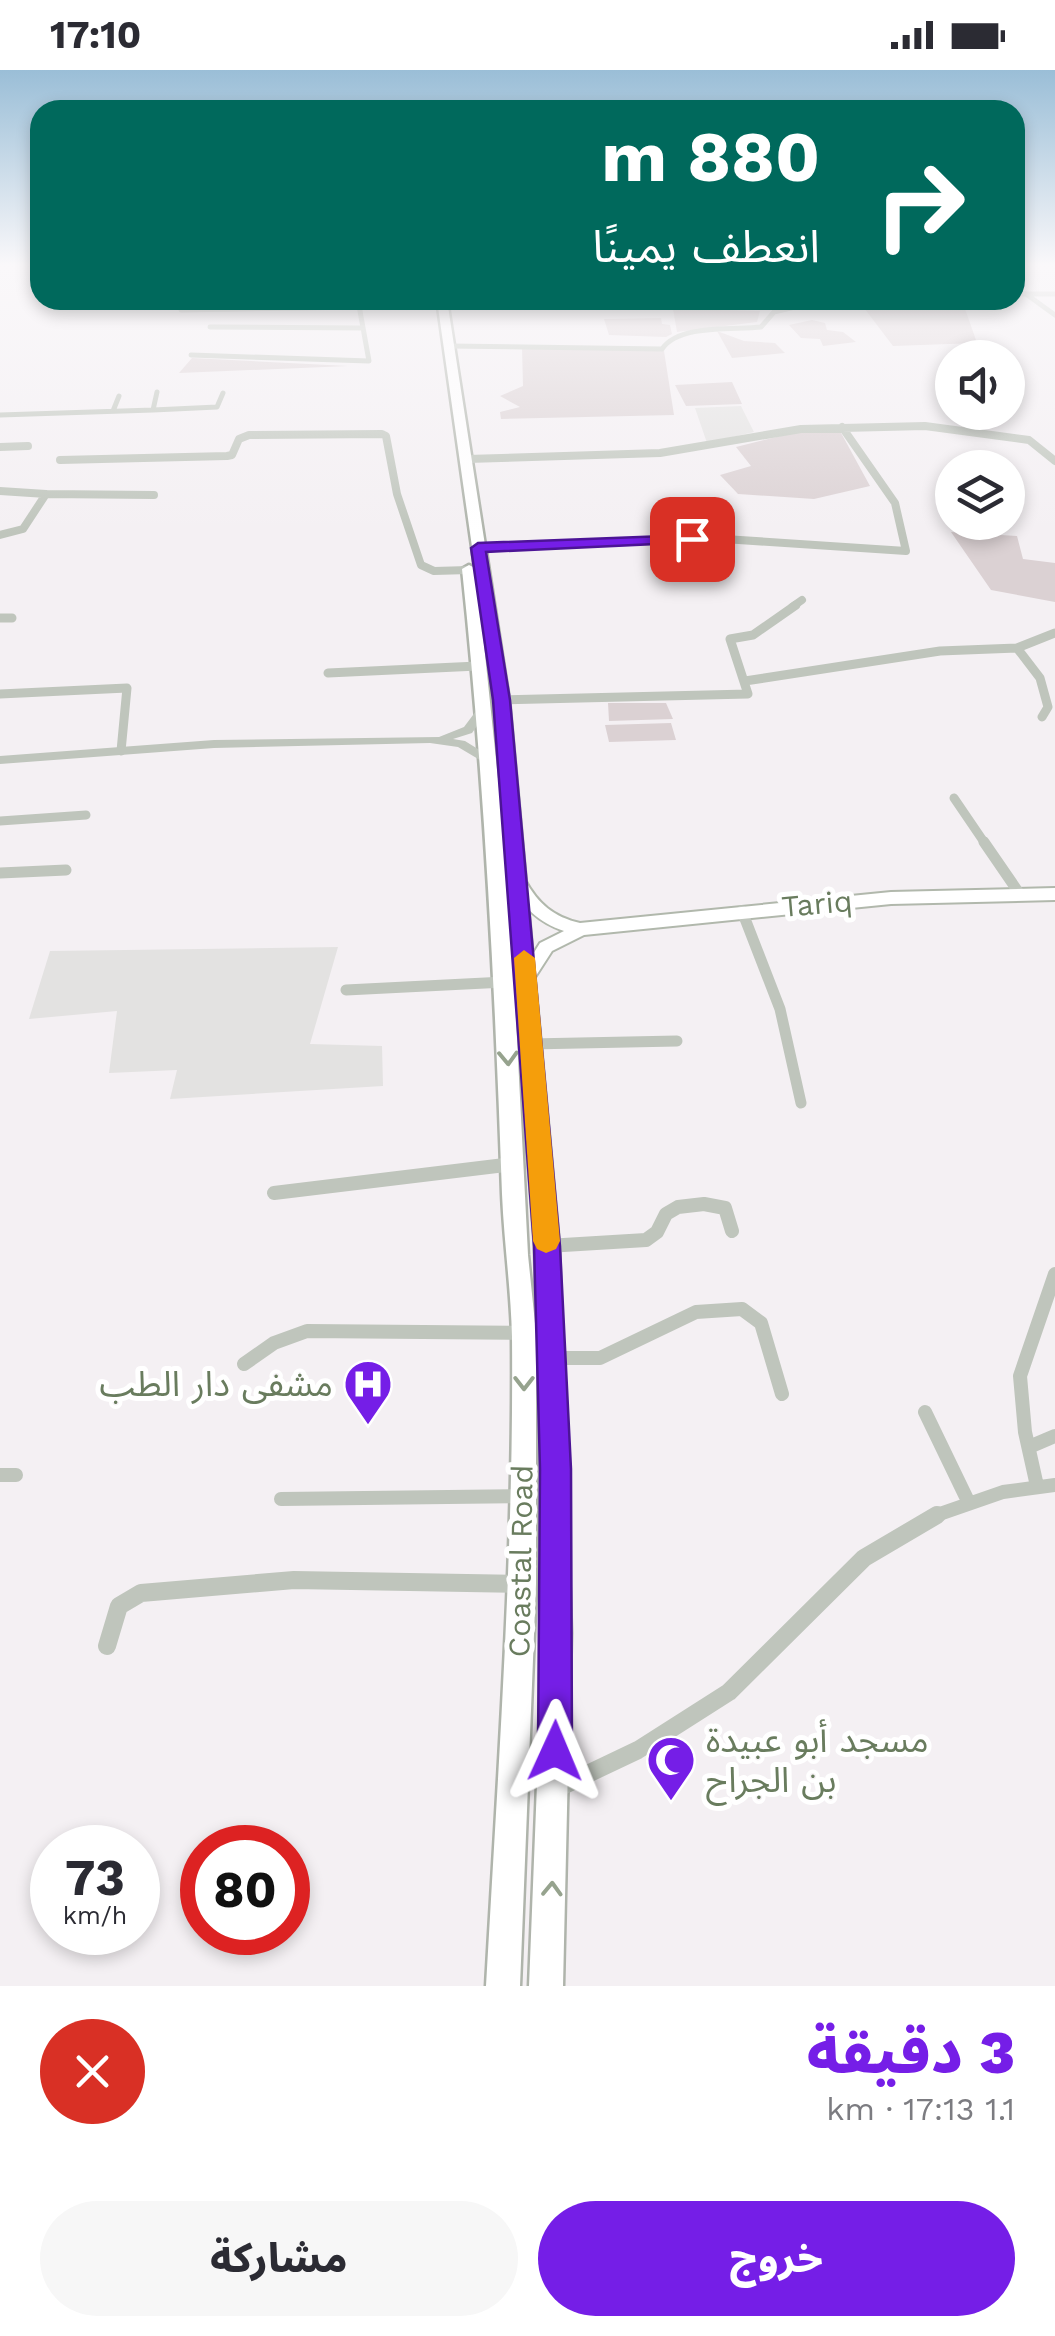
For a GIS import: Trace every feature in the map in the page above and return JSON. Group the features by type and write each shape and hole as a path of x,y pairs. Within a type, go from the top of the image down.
{"highway":[{"name":"Coastal Road","path":"445,354 478,666 492,704 490,762 515,980 530,1044 547,1246 558,1632 546,1986"},
{"name":"Coastal Road","path":"449,354 467,459 492,704 518,884 513,1164 524,1333 524,1496 503,1986"}],"main road":[{"path":"518,884 528,902 544,917 581,929"},
{"name":"Tariq","path":"581,929 891,898 1055,894"},
{"path":"515,980 546,947 581,929"}],"street":[{"path":"191,355 364,363 371,359 370,354"},
{"path":"153,410 157,392"},
{"path":"0,414 216,407 222,404 223,393"},
{"path":"113,411 119,396"},
{"path":"467,459 660,454 774,433 925,426 1012,436 1036,443 1055,461"},
{"path":"478,548 728,539 906,551 895,503 842,427"},
{"path":"60,460 227,456 249,434 385,435 397,494 421,565 434,571 469,570"},
{"path":"0,447 28,446"},
{"path":"0,491 154,495"},
{"path":"0,535 23,530 46,494"},
{"path":"675,541 678,565"},
{"path":"0,760 214,744 435,739 468,730 492,704 744,694 750,692 731,649 732,636 755,634 802,600"},
{"path":"0,618 12,618"},
{"path":"745,681 940,651 1017,648 1055,633"},
{"path":"1017,648 1044,690 1048,707 1042,717"},
{"path":"328,673 478,666"},
{"path":"0,694 126,688 121,750"},
{"path":"435,739 466,746 490,762"},
{"path":"954,798 1019,894"},
{"path":"0,821 86,815"},
{"path":"0,873 66,870"},
{"path":"742,912 780,1008 801,1103"},
{"path":"346,990 515,980"},
{"path":"530,1044 677,1041"},
{"path":"274,1193 513,1164"},
{"path":"547,1246 646,1240 654,1236 670,1212 714,1204 725,1208 732,1231"},
{"path":"554,1790 638,1750 729,1692 864,1558 936,1512 967,1500 1046,1485 1029,1447 1020,1376 1055,1274"},
{"path":"552,1358 600,1358 696,1312 742,1309 761,1323 782,1394"},
{"path":"244,1364 287,1335 307,1330 524,1333"},
{"path":"925,1412 967,1500"},
{"path":"1029,1447 1055,1436"},
{"path":"280,1499 524,1496"},
{"path":"107,1646 115,1610 131,1595 141,1593 294,1580 522,1584"}],"shaded area":[{"path":"522,354 665,354 674,415 501,419 500,412 520,407 500,396 523,386"},
{"path":"730,354 770,354 732,358"},
{"path":"192,358 348,366 179,373"},
{"path":"732,382 742,404 686,406 675,385"},
{"path":"741,406 754,432 707,443 695,408"},
{"path":"840,431 870,486 814,499 738,494 720,475 751,466 736,447 793,433"},
{"path":"957,540 1018,540 1023,559 1055,563 1055,602 991,590"},
{"path":"608,703 666,703 673,719 609,721"},
{"path":"671,723 676,740 609,742 605,725"},
{"path":"338,947 310,1044 382,1046 383,1086 170,1099 177,1070 109,1073 117,1011 29,1019 50,951"}],"slow traffic":[{"path":"524,958 546,1241"}],"place":[{"name":"مشفى دار الطب","path":"368,1426"},
{"name":"مسجد أبو عبيدة بن الجراح","path":"671,1802"}],"route":[{"path":"555,1751 556,1469 547,1246 502,700 478,548 692,539"}]}
